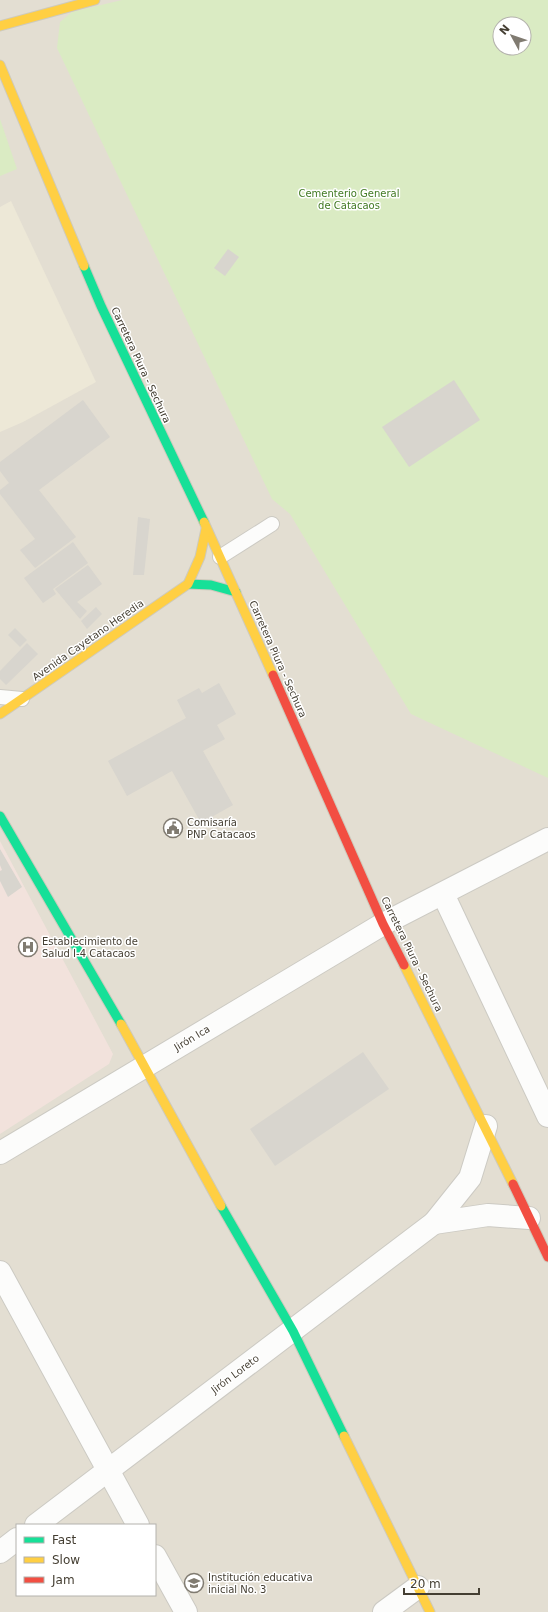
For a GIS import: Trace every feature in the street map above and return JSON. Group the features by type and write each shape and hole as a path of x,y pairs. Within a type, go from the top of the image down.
{"main road":[{"path":"0,26 95,0"},
{"name":"Carretera Piura - Sechura","path":"0,65 101,306 236,592 383,924 486,1126 548,1257"},
{"name":"Avenida Cayetano Heredia","path":"0,714 188,584 197,568 202,554 206,529"},
{"path":"188,584 211,585 236,592"},
{"path":"0,816 145,1066 210,1187 292,1331 430,1612"}],"street":[{"name":"Jirón Ica","path":"0,1153 383,924 548,839"},
{"path":"443,894 548,1116"},
{"name":"Jirón Loreto","path":"37,1524 434,1223 470,1178 486,1126"},
{"name":"Jirón Loreto","path":"434,1223 488,1215 529,1218"},
{"path":"0,1272 137,1524"},
{"path":"0,1552 16,1540"},
{"path":"156,1558 186,1612"},
{"path":"384,1612 418,1588"}],"lane":[{"path":"220,557 272,524"},
{"path":"0,697 22,699"}],"shaded area":[{"path":"0,0 548,0 548,1612 0,1612"},
{"path":"11,201 96,382 23,422 0,432 0,207"},
{"name":"Establecimiento de Salud I-4 Catacaos","path":"0,841 113,1054 109,1064 0,1134"}],"green space":[{"name":"Cementerio General de Catacaos","path":"122,0 548,0 548,778 411,714 290,514 272,499 57,48 60,22 72,12"},
{"path":"0,119 17,169 0,176"}],"building":[{"path":"228,249 239,257 225,276 214,268"},
{"path":"454,380 480,420 409,467 382,427"},
{"path":"83,400 110,437 39,490 76,537 35,568 20,550 35,539 0,494 0,490 9,483 0,471 0,462"},
{"path":"138,517 150,519 144,575 133,575"},
{"path":"73,542 88,563 53,589 56,594 43,603 24,578"},
{"path":"88,565 102,584 77,602 87,611 80,619 55,589"},
{"path":"96,607 102,614 87,629 81,621"},
{"path":"15,628 27,640 20,647 8,635"},
{"path":"27,643 38,654 6,685 0,679 0,671"},
{"path":"219,683 236,714 217,725 225,739 203,751 233,805 201,823 172,771 127,796 108,761 186,718 177,700 199,688 202,693"},
{"path":"0,849 22,887 8,897 0,881 0,871 2,870 0,865"},
{"path":"363,1052 389,1089 275,1166 250,1129"}],"traffic: fast":[{"path":"84,266 101,306 204,522"},
{"path":"188,584 211,585 236,592"},
{"path":"0,816 121,1024"},
{"path":"221,1206 293,1331 344,1436"}],"traffic: slow":[{"path":"0,26 95,0"},
{"path":"0,65 84,266"},
{"path":"204,522 273,675"},
{"path":"0,714 188,584 200,557 206,529"},
{"path":"404,965 513,1184"},
{"path":"121,1024 221,1206"},
{"path":"344,1436 430,1612"}],"traffic: jam":[{"path":"273,675 383,924 404,965"},
{"path":"513,1184 548,1257"}],"place":[{"name":"Comisaría PNP Catacaos","path":"173,828"},
{"name":"Establecimiento de Salud I-4 Catacaos","path":"28,947"},
{"name":"Institución educativa inicial No. 3","path":"194,1583"}]}
